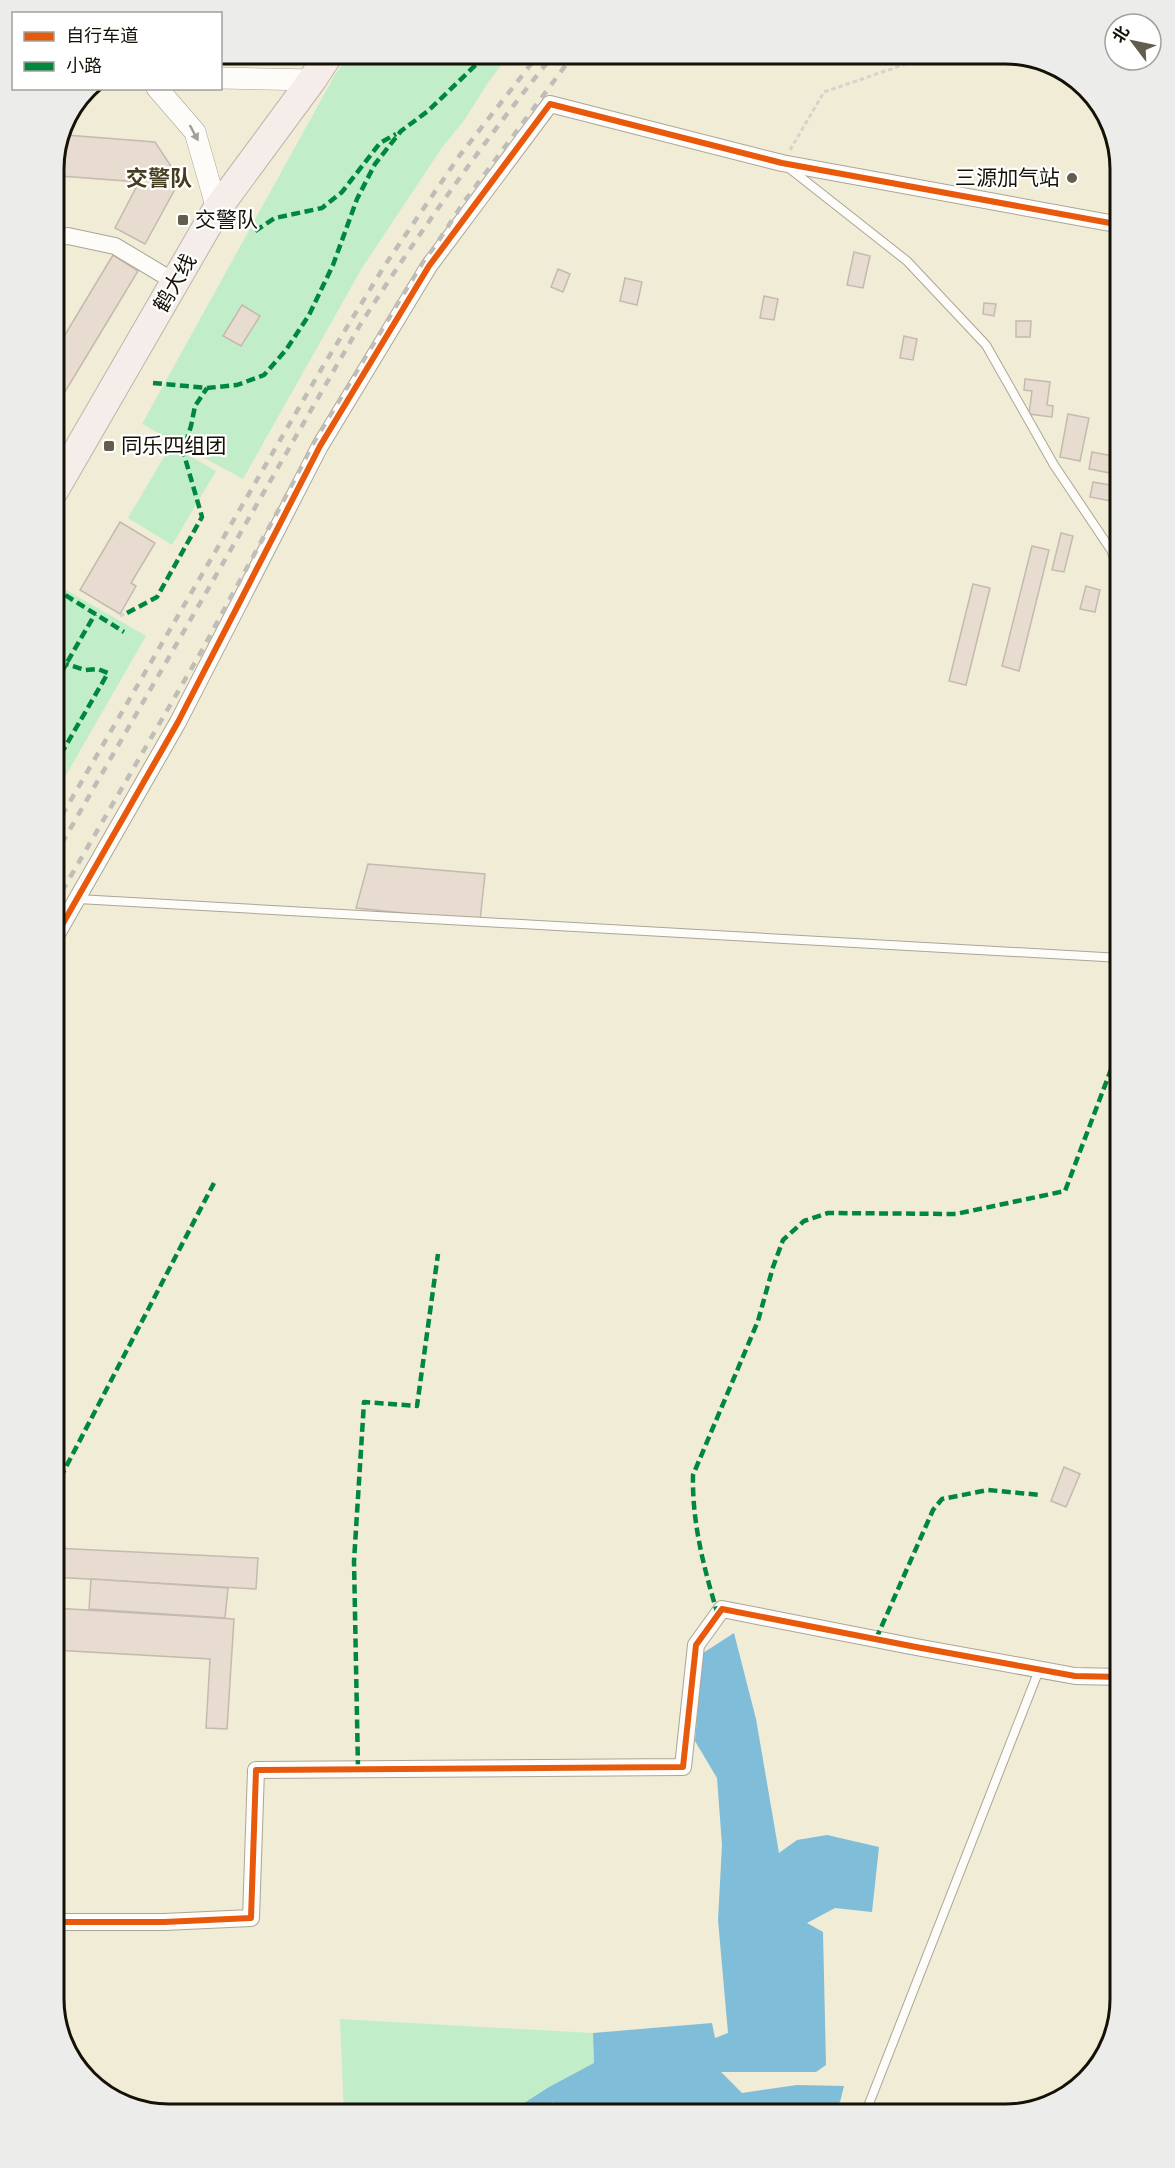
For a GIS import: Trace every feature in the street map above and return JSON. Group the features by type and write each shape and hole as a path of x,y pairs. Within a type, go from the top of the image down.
{"highway":[{"name":"鹤大线","path":"65,465 217,209 322,64"}],"street":[{"path":"222,78 312,80"},
{"path":"159,90 195,132 217,209"},
{"path":"65,921 178,722 320,446 429,266 550,104 782,163 1110,223"},
{"path":"65,236 115,246 175,282"},
{"path":"64,1922 164,1922 251,1918 256,1770 683,1767 696,1645 722,1609 1039,1670 1075,1676 1110,1677"}],"lane":[{"path":"782,163 907,261 986,345 1054,465 1110,549"},
{"path":"78,899 1110,957"},
{"path":"869,2104 1039,1670"}],"path":[{"path":"782,163 824,92 903,65"},
{"path":"120,616 127,613"}],"green space":[{"path":"343,64 502,64 465,119 441,149 362,268 243,479 142,424"},
{"path":"171,445 216,471 172,545 128,518"},
{"path":"65,589 146,636 65,777"},
{"path":"340,2019 593,2033 594,2063 523,2103 344,2103"}],"water":[{"path":"734,1633 756,1719 779,1853 797,1840 827,1835 879,1847 872,1912 835,1908 807,1923 823,1932 826,2065 816,2072 721,2072 742,2093 797,2085 844,2086 840,2102 523,2103 594,2063 593,2033 712,2023 715,2038 728,2033 718,1920 722,1845 717,1778 695,1741 703,1653"}],"building":[{"path":"70,135 155,142 180,180 145,244 115,228 139,182 65,176 65,162"},
{"path":"854,252 870,256 863,288 847,285"},
{"path":"113,255 138,271 65,392 65,335"},
{"path":"558,269 570,274 563,292 551,287"},
{"path":"625,278 642,282 637,305 620,301"},
{"path":"764,296 778,299 774,320 760,318"},
{"path":"984,303 996,304 994,316 983,314"},
{"path":"242,305 260,316 241,346 223,336"},
{"path":"1016,321 1031,321 1030,337 1016,337"},
{"path":"904,336 917,339 913,360 900,358"},
{"path":"1025,379 1050,382 1047,405 1053,406 1052,417 1029,414 1032,391 1024,390"},
{"path":"1068,414 1089,418 1080,461 1060,457"},
{"path":"1092,452 1110,455 1110,473 1089,469"},
{"path":"1093,482 1110,485 1110,501 1090,497"},
{"path":"120,522 155,543 131,583 136,586 120,614 80,590"},
{"path":"1061,533 1073,536 1064,572 1052,570"},
{"path":"1032,546 1049,550 1019,671 1002,666"},
{"path":"973,584 990,588 966,685 949,681"},
{"path":"1086,586 1100,590 1095,612 1080,609"},
{"path":"368,864 485,874 480,921 356,908"},
{"path":"1064,1467 1080,1474 1066,1507 1051,1501"},
{"path":"64,1549 258,1558 256,1589 64,1578"},
{"path":"91,1579 228,1588 225,1618 89,1609"},
{"path":"64,1609 234,1619 227,1729 206,1728 210,1659 64,1651"}],"railway":[{"path":"65,811 322,368 385,265 460,155 531,64"},
{"path":"65,839 360,325 453,187 546,64"},
{"path":"65,887 201,652 315,443 401,298 464,202 566,64"}],"marked path":[{"path":"153,383 207,388 237,385 264,375 286,350 309,315 333,265 357,199 375,164 401,131 428,111 476,64"},
{"path":"255,231 275,218 322,208 342,192 380,143 396,134"},
{"path":"127,613 157,597 202,517 183,451 195,406 207,388"},
{"path":"65,595 124,632"},
{"path":"65,666 95,614"},
{"path":"65,748 108,673 98,669 85,670 66,664"},
{"path":"718,1615 700,1546 693,1475 758,1321 783,1240 804,1221 828,1213 956,1214 1065,1191 1110,1072"},
{"path":"64,1470 214,1183"},
{"path":"358,1769 354,1561 364,1402 417,1406 438,1254"},
{"path":"876,1639 933,1510 942,1499 988,1490 1041,1495"}],"cycle path":[{"path":"65,920 178,722 320,446 429,266 550,104 782,163 1110,223"},
{"path":"64,1922 164,1922 251,1918 256,1770 683,1767 696,1645 722,1609 1075,1676 1110,1677"}],"place":[{"name":"三源加气站","path":"1072,178"},
{"name":"交警队","path":"183,220"},
{"name":"同乐四组团","path":"109,446"}],"district":[{"name":"交警队","path":"159,178"}]}
